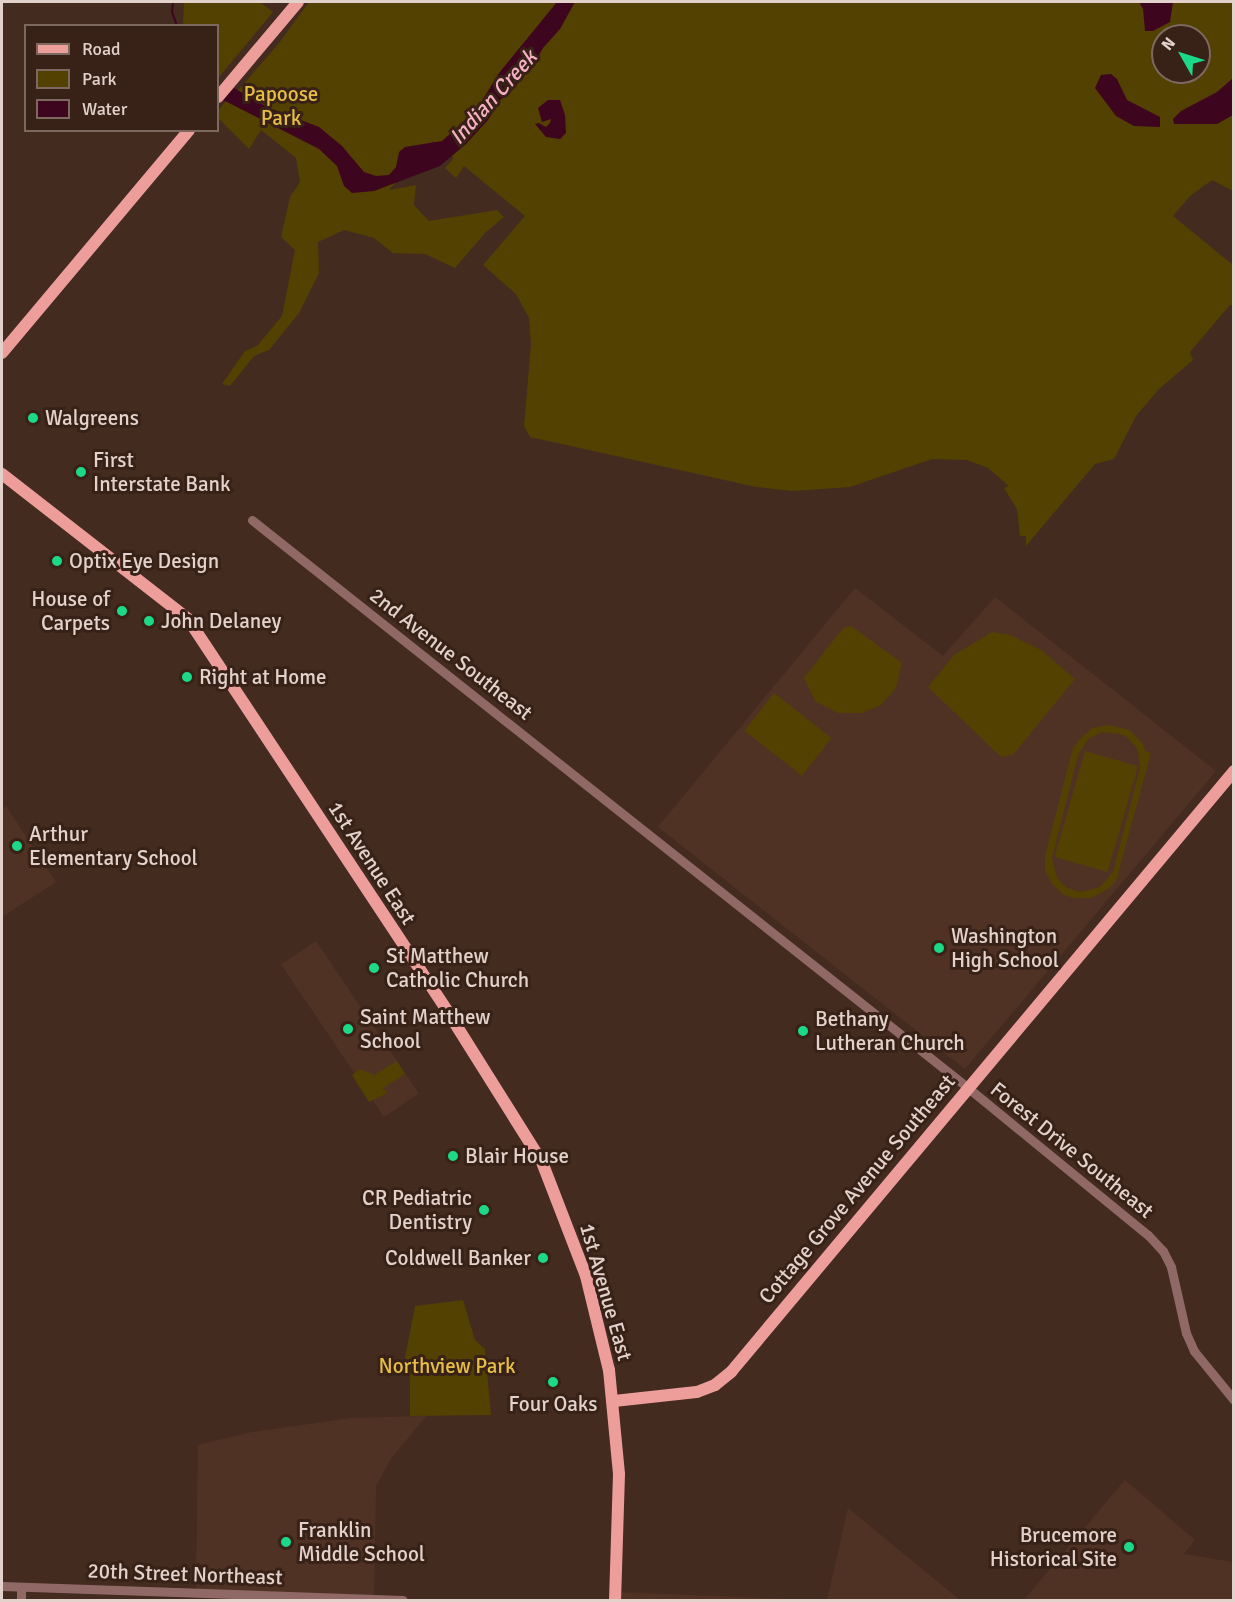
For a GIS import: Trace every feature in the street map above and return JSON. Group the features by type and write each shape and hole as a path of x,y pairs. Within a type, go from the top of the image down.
{"main road":[{"path":"219,96 297,2"},
{"path":"2,353 187,132"},
{"name":"1st Avenue East","path":"2,474 176,610 201,636 463,1035 542,1162 586,1276 603,1338 614,1401 619,1474 615,1600"},
{"name":"Cottage Grove Avenue Southeast","path":"614,1401 697,1392 723,1379 1233,771"}],"street":[{"name":"2nd Avenue Southeast","path":"252,520 627,817"},
{"name":"Forest Drive Southeast","path":"627,817 1148,1234 1163,1251 1178,1287 1186,1333 1194,1351 1233,1400"},
{"name":"20th Street Northeast","path":"2,1587 403,1600"},
{"path":"21,1587 21,1600"}],"shaded area":[{"name":"Washington High School","path":"855,588 943,656 995,597 1216,771 965,1069 658,827"},
{"name":"Arthur Elementary School","path":"6,806 56,882 2,917 2,810"},
{"name":"Saint Matthew School","path":"316,941 419,1094 384,1117 281,964"},
{"name":"Franklin Middle School","path":"426,1416 390,1460 376,1486 374,1600 196,1593 198,1445 252,1432 351,1418"},
{"name":"Brucemore Historical Site","path":"1125,1480 1195,1540 1184,1554 1233,1562 1233,1600 1024,1600"},
{"name":"Brucemore Historical Site","path":"848,1508 960,1600 827,1600"},
{"path":"616,1592 814,1600 615,1600"}],"green space":[{"name":"Papoose Park","path":"184,2 260,2 273,12 219,77 219,24 183,24"},
{"path":"309,2 1233,2 1233,191 1212,180 1190,196 1173,216 1233,265 1233,305 1230,305 1190,352 1193,360 1159,389 1136,416 1114,459 1095,464 1026,546 1026,536 1020,536 1017,509 1004,488 1009,486 988,468 967,460 932,459 850,487 793,491 756,487 530,437 524,426 531,344 529,318 516,294 483,265 525,216 464,166 456,178 445,168 454,158 433,141 389,190 416,185 414,205 429,221 497,210 504,217 485,233 455,268 425,254 393,253 374,238 344,230 318,242 319,273 299,313 269,350 254,356 230,386 222,384 245,351 257,346 282,316 295,250 281,237 290,197 300,182 296,158 261,130 249,149 219,119 219,110 227,100 229,101 279,43"},
{"path":"851,626 902,663 896,688 881,705 861,713 838,713 815,701 804,678 843,628"},
{"path":"992,632 1010,635 1041,650 1075,679 1013,755 1001,757 928,687 954,655"},
{"path":"774,693 832,738 802,776 744,731"},
{"path":"1107,725 1130,730 1143,744 1145,751 1151,753 1116,881 1092,898 1074,898 1064,895 1052,884 1045,870 1045,856 1073,748 1092,728","holes":["1102,732 1120,734 1128,738 1138,750 1140,768 1113,872 1100,887 1081,892 1067,888 1057,878 1052,858 1078,755 1088,739"]},
{"path":"1085,751 1138,766 1108,872 1055,857"},
{"path":"397,1061 405,1074 383,1088 387,1093 369,1102 352,1075 360,1069 374,1075"},
{"name":"Northview Park","path":"463,1300 475,1340 485,1349 491,1415 410,1416 410,1378 405,1358 415,1306"}],"water":[{"path":"557,2 575,2 560,29 543,48 533,65 510,93 500,100 488,120 466,144 440,166 374,191 352,193 344,186 337,166 319,149 223,100 234,88 267,107 319,127 342,146 364,172 376,176 389,175 396,167 399,152 405,147 442,141 477,109 499,73"},
{"path":"1139,2 1173,2 1170,22 1151,24 1151,31 1145,31 1143,9"},
{"path":"1111,74 1117,79 1127,100 1160,117 1160,127 1134,126 1116,116 1095,88 1101,75"},
{"path":"1233,78 1233,115 1217,124 1174,124 1173,119 1181,111 1217,92"},
{"path":"548,100 560,100 565,115 566,133 560,139 546,137 535,124 539,123 546,127 550,123 551,119 542,122 538,108"}],"waterway":[{"name":"Indian Creek","path":"173,2 172,12 176,24"}],"place":[{"name":"Walgreens","path":"33,418"},
{"name":"First Interstate Bank","path":"81,472"},
{"name":"Optix Eye Design","path":"57,561"},
{"name":"House of Carpets","path":"122,611"},
{"name":"John Delaney","path":"149,621"},
{"name":"Right at Home","path":"187,677"},
{"name":"Arthur Elementary School","path":"17,846"},
{"name":"Washington High School","path":"939,948"},
{"name":"St Matthew Catholic Church","path":"374,968"},
{"name":"Saint Matthew School","path":"348,1029"},
{"name":"Bethany Lutheran Church","path":"803,1031"},
{"name":"Blair House","path":"453,1156"},
{"name":"CR Pediatric Dentistry","path":"484,1210"},
{"name":"Coldwell Banker","path":"543,1258"},
{"name":"Four Oaks","path":"553,1382"},
{"name":"Franklin Middle School","path":"286,1542"},
{"name":"Brucemore Historical Site","path":"1129,1547"}]}
